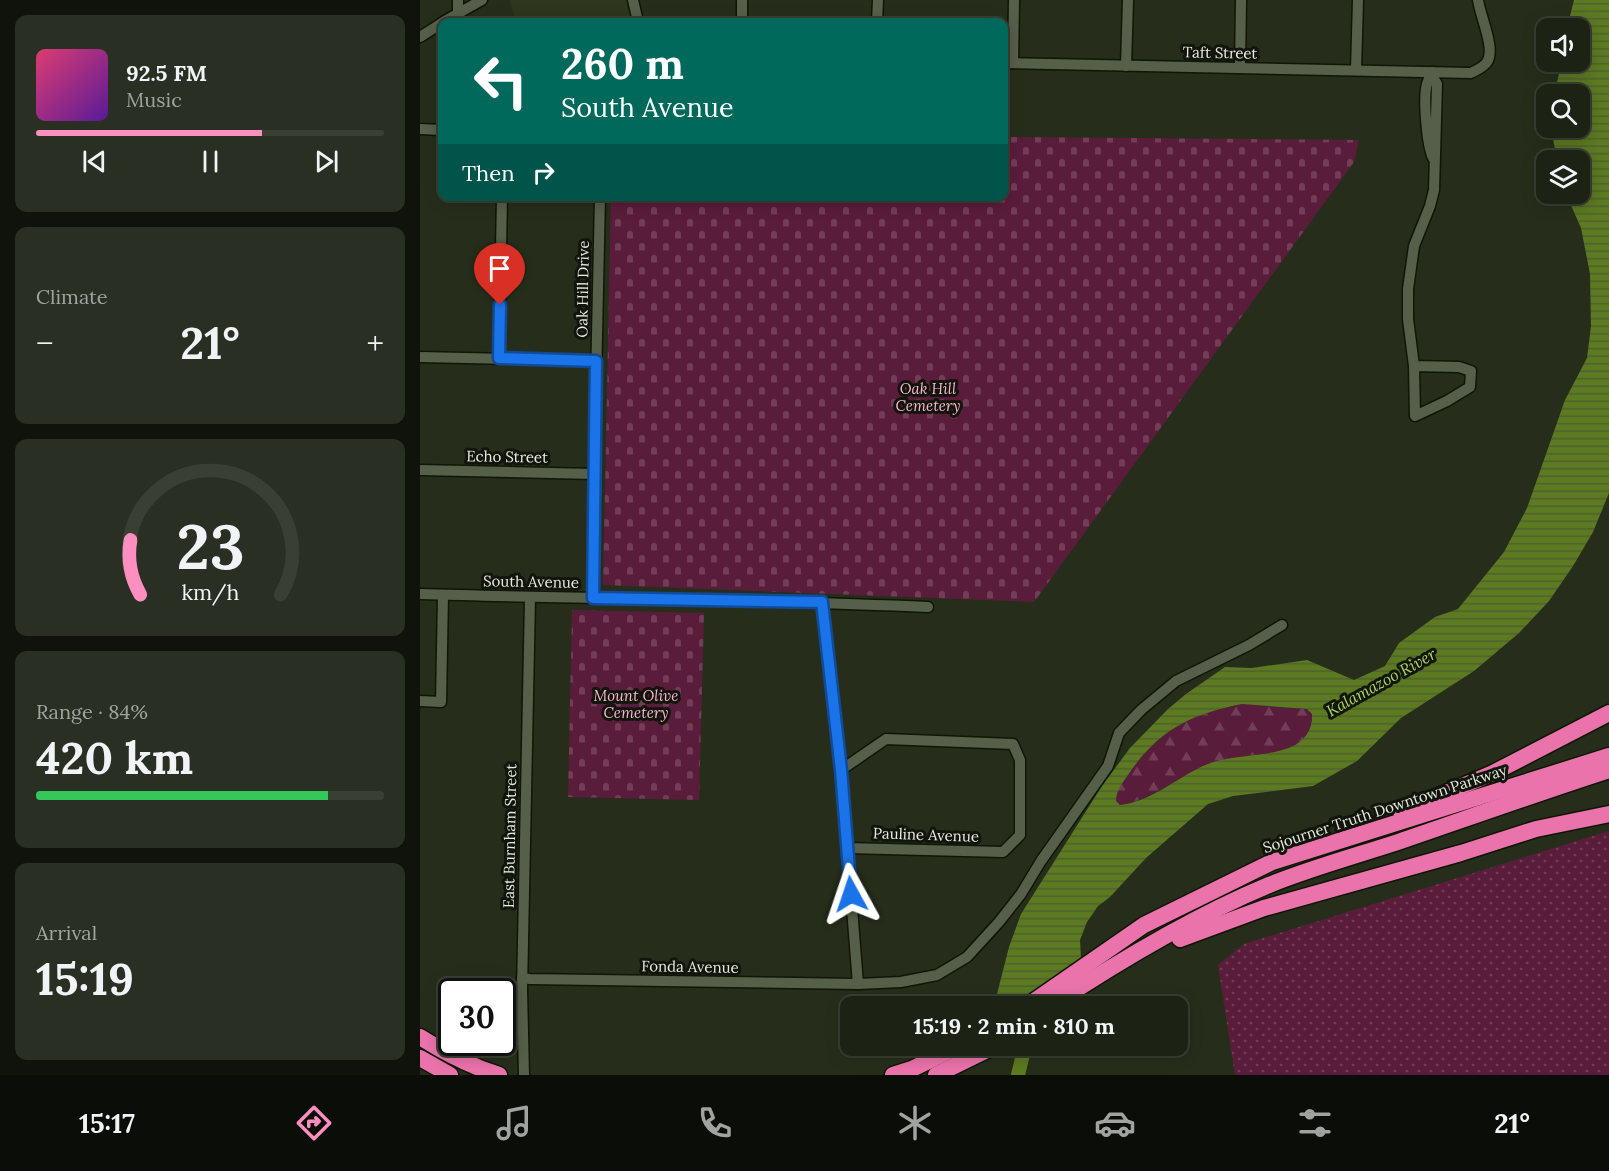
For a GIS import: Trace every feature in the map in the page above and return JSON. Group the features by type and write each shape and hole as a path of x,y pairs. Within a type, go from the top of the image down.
{"highway":[{"path":"1311,850 1493,773 1609,713"},
{"name":"Sojourner Truth Downtown Parkway","path":"1041,996 1144,925 1272,862 1609,756"},
{"path":"1066,996 1120,961 1219,908 1268,885 1319,866 1609,771"},
{"path":"1120,961 1264,908 1536,830 1609,814"},
{"path":"420,1029 438,1047"},
{"path":"420,1036 438,1048"},
{"path":"453,1056 470,1065 497,1074"},
{"path":"893,1075 952,1056"},
{"path":"936,1075 959,1056"},
{"path":"420,1058 445,1073"},
{"path":"420,1065 445,1073"}],"street":[{"path":"458,0 458,15"},
{"path":"452,18 482,0"},
{"path":"633,0 637,18"},
{"path":"742,0 742,18"},
{"path":"877,18 878,0"},
{"path":"1008,63 1014,0"},
{"path":"1126,66 1128,0"},
{"path":"1240,68 1241,0"},
{"path":"1356,70 1358,0"},
{"name":"Taft Street","path":"1008,63 1356,70 1433,74 1471,73 1485,65 1490,51 1478,0"},
{"path":"420,37 438,26"},
{"path":"1414,366 1459,367 1471,371 1470,387 1416,416 1414,366 1408,318 1408,289 1414,246 1434,190 1437,84 1433,74"},
{"path":"420,129 438,130"},
{"path":"499,358 502,201"},
{"name":"Oak Hill Drive","path":"593,598 600,201"},
{"path":"420,357 596,361"},
{"name":"Echo Street","path":"420,470 594,474"},
{"name":"South Avenue","path":"420,594 530,598 822,602 928,607"},
{"path":"420,701 441,702 443,595"},
{"name":"East Burnham Street","path":"524,1075 522,978 530,598"},
{"path":"822,602 841,770 858,984"},
{"name":"Fonda Avenue","path":"522,978 530,980 858,984 901,982 937,975 967,957 1021,894 1041,861 1108,766 1119,733 1126,725 1176,681 1249,645 1282,625"},
{"name":"Pauline Avenue","path":"841,770 886,740 1013,744 1020,760 1020,835 1004,852 847,848"}],"shaded area":[{"path":"509,0 630,0 635,18 516,18"}],"green space":[{"name":"Oak Hill Cemetery","path":"1008,137 1359,140 1354,162 1034,602 603,585 611,201 1008,201"},
{"name":"Mount Olive Cemetery","path":"572,610 704,613 699,800 568,797"},
{"path":"1242,704 1307,709 1312,714 1312,719 1307,734 1291,747 1283,750 1213,762 1145,798 1120,805 1115,801 1119,789 1141,757 1165,734 1192,719"},
{"path":"1609,831 1609,1075 1235,1075 1218,965 1244,944"}],"water":[{"path":"1574,0 1609,0 1609,493 1593,532 1573,566 1549,601 1519,633 1474,671 1401,718 1357,761 1313,786 1233,796 1208,804 1146,858 1110,897 1098,906 1087,922 1080,940 1081,959 1026,996 996,996 1009,947 1021,914 1102,786 1130,748 1168,709 1225,667 1252,668 1307,660 1354,680 1385,666 1399,643 1435,617 1458,609 1504,552 1527,508 1565,400 1587,358 1591,326 1590,274 1581,228 1570,204 1590,204 1590,150 1555,150 1553,138 1590,138 1590,84 1556,84 1560,72 1590,72 1590,18 1570,18","holes":["1242,704 1307,709 1312,714 1307,734 1291,747 1213,762 1145,798 1120,805 1116,801 1117,793 1141,757 1165,734 1192,719"]}],"waterway":[{"name":"Kalamazoo River","path":"1018,1075 1023,1056"}],"route":[{"path":"500,305 499,358 596,361 593,598 822,602 841,770 851,894"}]}
